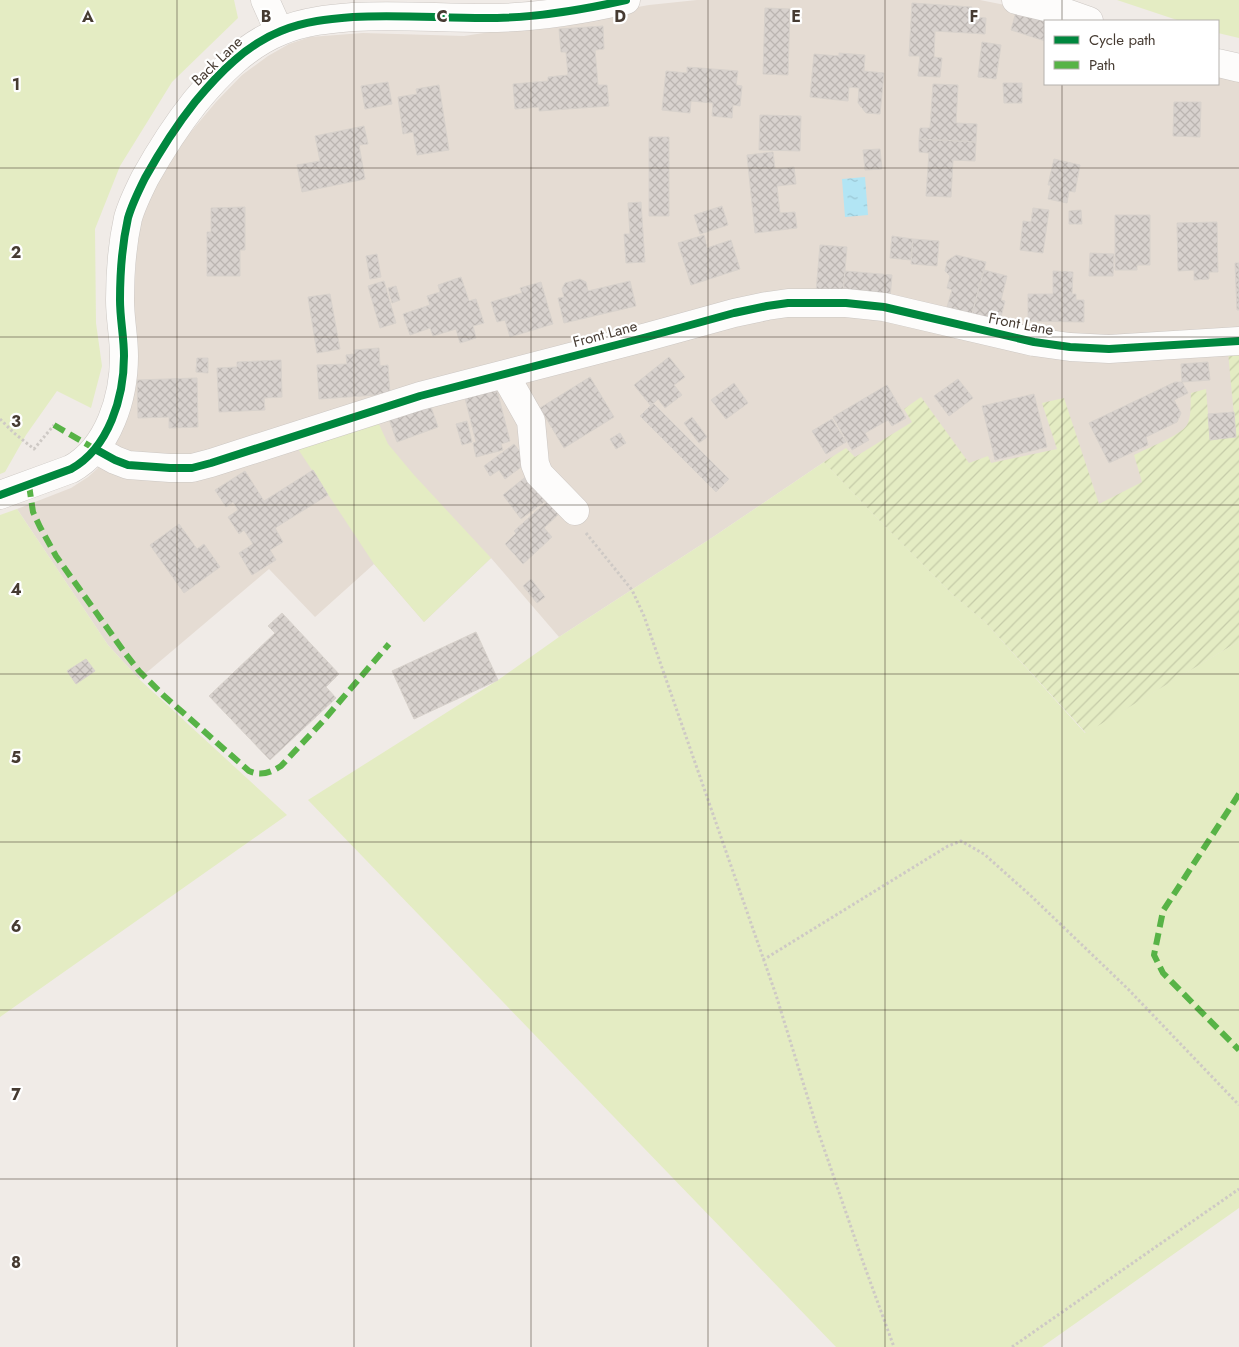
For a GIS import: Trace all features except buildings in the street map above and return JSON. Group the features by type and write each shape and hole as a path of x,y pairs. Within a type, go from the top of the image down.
{"street":[{"path":"264,0 279,31"},
{"name":"Back Lane","path":"95,449 111,422 122,382 124,357 120,276 129,215 138,191 177,124 208,87 248,48 279,31 298,24 334,18 403,15 499,18 538,14 626,0"},
{"path":"1016,0 1058,10 1086,20"},
{"path":"1219,63 1239,68"},
{"name":"Front Lane","path":"95,449 128,465 192,468 420,396 734,313 788,303 846,303 884,307 1034,342 1070,347 1109,350 1239,341"},
{"path":"505,375 531,421 536,470 575,511"},
{"path":"0,495 71,469 79,465 95,449"}],"path":[{"path":"0,419 34,449 54,425"},
{"path":"575,511 571,515 632,590 644,616 776,995 821,1140 894,1347"},
{"path":"763,960 948,846 961,841 984,854 1044,908 1128,989 1239,1105"},
{"path":"1012,1347 1239,1188"}],"shaded area":[{"path":"697,0 980,0 1061,20 1044,20 1044,85 1219,85 1219,73 1239,80 1239,641 1086,733 985,622 953,595 824,462 559,637 491,558 424,622 374,564 315,617 269,569 139,679 108,645 17,509 71,488 88,477 98,468 112,447 136,359 134,301 137,236 144,210 158,179 184,140 242,75 268,56 289,44 310,37 363,33 464,36 649,5"}],"green space":[{"path":"0,0 234,0 238,18 172,82 120,166 95,229 96,323 102,366 91,408 57,391 26,435 5,472 0,474"},
{"path":"1117,0 1239,0 1239,38 1219,33 1219,20 1177,20"},
{"path":"1239,351 1239,641 1086,733 985,622 953,595 824,462 846,448 855,457 912,422 904,409 921,397 969,463 988,456 991,463 1057,449 1042,403 1064,398 1099,504 1142,482 1134,455 1171,437 1187,425 1190,418 1191,393 1206,389 1210,439 1236,437 1228,352"},
{"path":"378,422 388,444 491,558 424,622 374,564 298,449"},
{"path":"824,462 953,595 985,622 1085,733 1239,641 1239,1208 1042,1347 836,1347 308,800 498,680 559,637"},
{"path":"17,509 108,645 139,679 287,815 0,1017 0,515"}],"water":[{"path":"865,177 868,215 845,217 842,179"}],"marked path":[{"path":"54,425 95,449"},
{"path":"29,485 33,512 56,556 125,653 139,671 163,695 249,771 265,773 281,766 323,721 389,644"},
{"path":"1239,794 1163,911 1154,955 1163,973 1239,1050"}],"cycle path":[{"path":"0,495 71,469 84,460 104,435 112,420 117,404 123,372 124,349 120,307 120,279 128,218 140,187 181,120 214,81 245,52 281,31 299,25 326,20 371,16 479,18 529,16 626,0"},
{"path":"95,449 128,465 192,468 420,396 734,313 788,303 846,303 884,307 1034,342 1070,347 1109,349 1239,341"}]}
